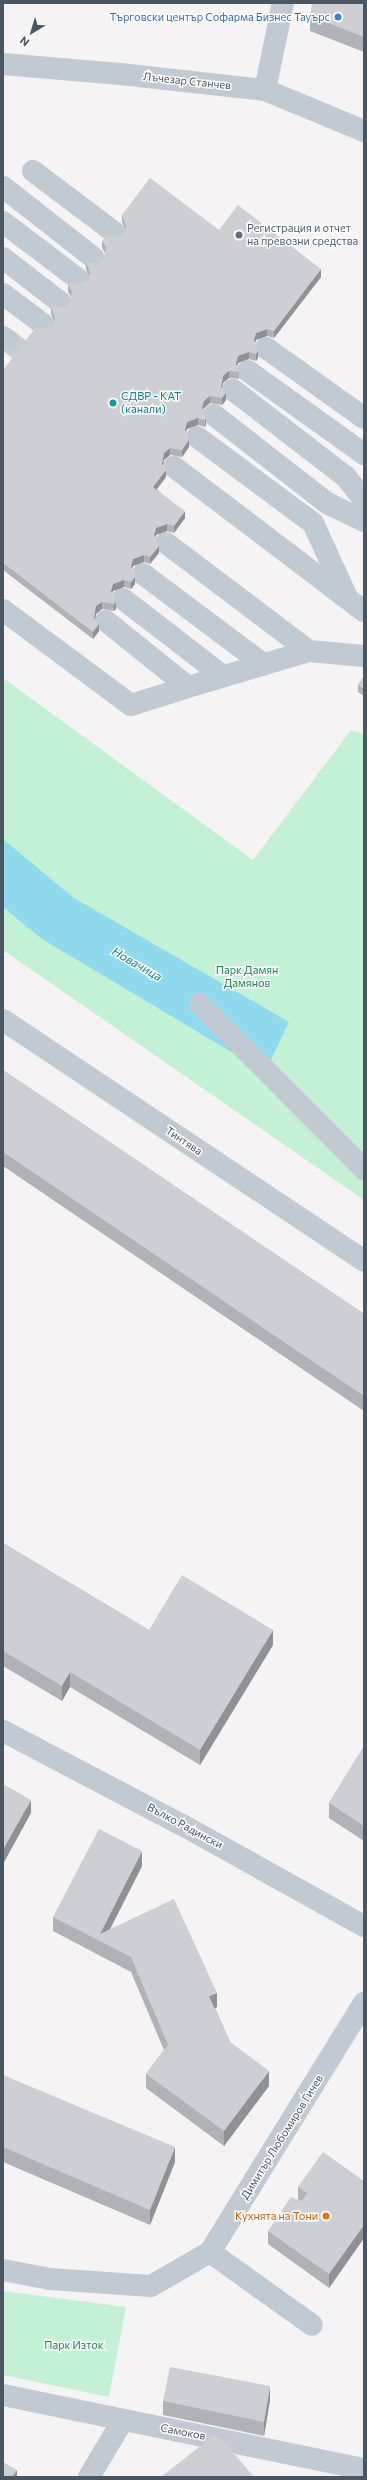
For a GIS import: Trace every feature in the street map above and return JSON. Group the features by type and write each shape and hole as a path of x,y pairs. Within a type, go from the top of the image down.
{"street":[{"path":"265,90 282,3"},
{"name":"Лъчезар Станчев","path":"3,64 120,74 265,90 364,131"},
{"path":"33,172 114,232"},
{"path":"3,187 94,258"},
{"path":"3,222 78,279"},
{"path":"3,258 60,302"},
{"path":"3,294 43,324"},
{"path":"266,348 364,418"},
{"path":"248,371 364,454"},
{"path":"233,390 346,477 364,500"},
{"path":"214,415 327,503 364,521"},
{"path":"197,437 313,523 347,598"},
{"path":"174,467 364,611"},
{"path":"166,544 309,651"},
{"path":"143,574 264,664"},
{"path":"123,599 223,676"},
{"path":"3,610 131,705 309,651 364,656"},
{"path":"106,622 188,687"},
{"path":"200,1004 364,1169"},
{"name":"Тинтява","path":"3,1020 364,1262"},
{"name":"Вълко Радински","path":"3,1731 186,1827 364,1926"},
{"name":"Димитър Любомиров Гичев","path":"3,2270 50,2279 151,2286 210,2252 364,2003"},
{"path":"210,2252 312,2325"},
{"name":"Самоков","path":"3,2395 364,2469"},
{"path":"88,2477 123,2420"}],"green space":[{"name":"Парк Дамян Дамянов","path":"3,678 253,860 351,730 364,734 364,1200 3,950"},
{"name":"Парк Изток","path":"3,2291 126,2307 109,2397 3,2375"}],"water":[{"name":"Новачица","path":"3,839 74,898 289,1022 265,1072 42,939 3,907"}],"building":[{"name":"Търговски център Софарма Бизнес Тауърс","path":"312,3 364,3 364,37 310,16"},
{"name":"СДВР - КАТ (канали)","path":"150,178 219,230 238,205 321,269 274,331 267,329 256,333 254,340 258,351 256,354 249,352 238,356 236,363 239,372 229,371 223,376 221,387 226,393 222,398 210,396 204,401 202,407 206,418 205,420 198,418 187,422 185,429 189,440 182,450 170,448 164,453 162,464 166,470 153,487 185,511 174,526 167,524 156,528 154,535 159,546 150,557 144,555 133,559 131,566 135,577 131,582 124,580 113,584 111,591 116,602 114,604 102,602 96,606 94,618 99,624 93,632 3,563 3,370 36,327 42,329 53,325 55,318 51,307 53,305 64,307 70,302 72,291 68,285 70,282 77,284 88,280 90,273 86,262 98,263 104,258 106,247 102,241 107,235 113,237 124,233 126,226 122,215"},
{"path":"364,676 364,689 358,685"},
{"path":"3,1070 364,1314 364,1396 3,1152"},
{"path":"3,1543 149,1630 182,1575 273,1630 200,1750 70,1672 62,1686 3,1651"},
{"path":"364,1746 364,1826 329,1803"},
{"path":"3,1784 31,1800 4,1848 3,1848"},
{"path":"99,1829 142,1851 100,1934 174,1899 217,1993 209,1996 230,2042 269,2071 224,2131 146,2074 168,2045 131,1957 53,1917"},
{"path":"3,2075 175,2147 150,2210 3,2147"},
{"name":"Кухнята на Тони","path":"323,2152 364,2181 364,2225 329,2274 268,2231 291,2197 302,2201 307,2193 298,2187"},
{"path":"170,2367 270,2386 264,2422 163,2401"},
{"path":"213,2436 221,2438 254,2477 161,2477"},
{"path":"3,2462 17,2470 12,2477 3,2477"}],"tunnel":[{"path":"6,339 43,368"}],"place":[{"name":"Търговски център Софарма Бизнес Тауърс","path":"338,17"},
{"name":"Регистрация и отчет на превозни средства","path":"239,235"},
{"name":"СДВР - КАТ (канали)","path":"113,403"},
{"name":"Кухнята на Тони","path":"326,2216"}]}
